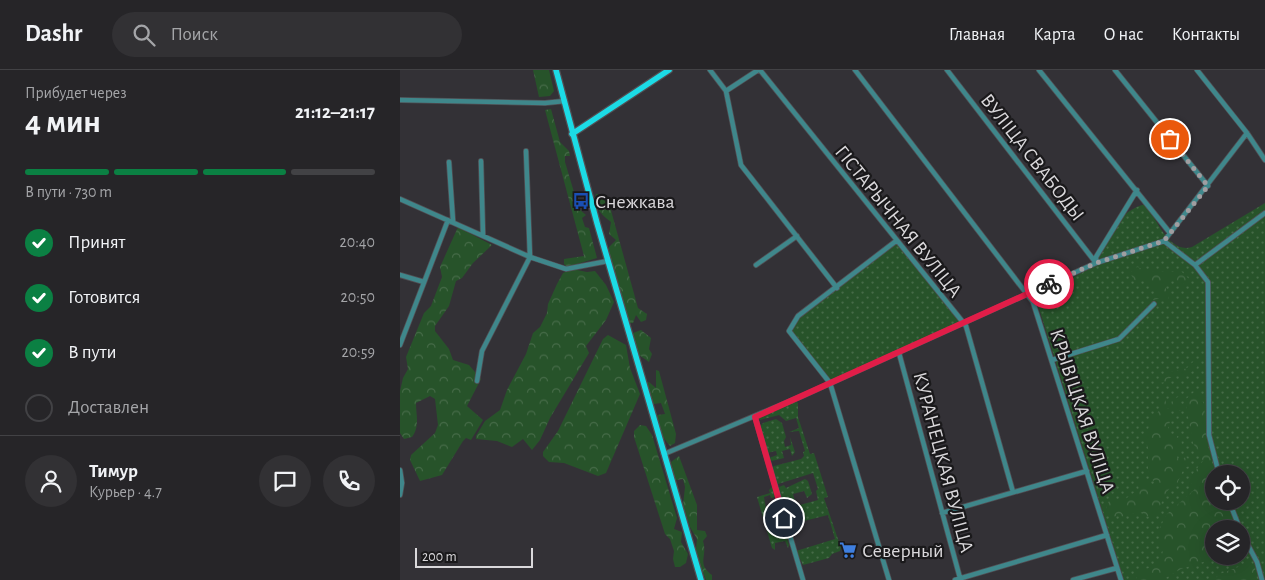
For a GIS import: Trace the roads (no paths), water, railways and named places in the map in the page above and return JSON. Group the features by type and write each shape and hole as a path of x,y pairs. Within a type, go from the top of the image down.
{"main road":[{"path":"556,70 608,261 701,580"},
{"path":"572,134 669,70"}],"street":[{"path":"710,70 726,91 741,166 798,236 837,288"},
{"path":"726,91 759,70"},
{"name":"ГІСТАРЫЧНАЯ ВУЛІЦА","path":"759,70 966,326 1013,492"},
{"name":"КРЫВІЦКАЯ ВУЛІЦА","path":"855,70 1028,294 1052,360 1121,580"},
{"name":"ВУЛІЦА СВАБОДЫ","path":"947,70 1096,263"},
{"path":"1039,70 1170,233"},
{"path":"1115,70 1208,186"},
{"path":"1197,70 1247,133 1265,160"},
{"path":"400,100 544,103 564,101"},
{"path":"664,454 755,417 1096,263 1164,241 1247,133"},
{"path":"476,381 482,350 530,257 526,151"},
{"path":"481,161 483,235"},
{"path":"400,345 450,220 449,162"},
{"path":"1096,263 1096,257 1137,190"},
{"path":"400,200 450,220 530,257 566,269 608,261"},
{"path":"1195,265 1265,213"},
{"path":"756,265 798,236"},
{"path":"888,580 830,383 789,331 798,316 896,241"},
{"path":"1164,241 1195,265 1208,282 1209,435 1217,465"},
{"path":"400,275 424,282"},
{"path":"1052,360 1119,339 1154,304"},
{"name":"КУРАНЕЦКАЯ ВУЛІЦА","path":"899,353 958,579"},
{"path":"755,417 803,580"},
{"path":"400,470 402,483 400,494"},
{"path":"942,513 1086,471"},
{"path":"958,579 1107,535"},
{"path":"1250,550 1260,569 1262,580"},
{"path":"1073,580 1117,568"}],"place":[{"name":"Снежкава","path":"581,201"},
{"name":"Северный","path":"848,550"}]}
